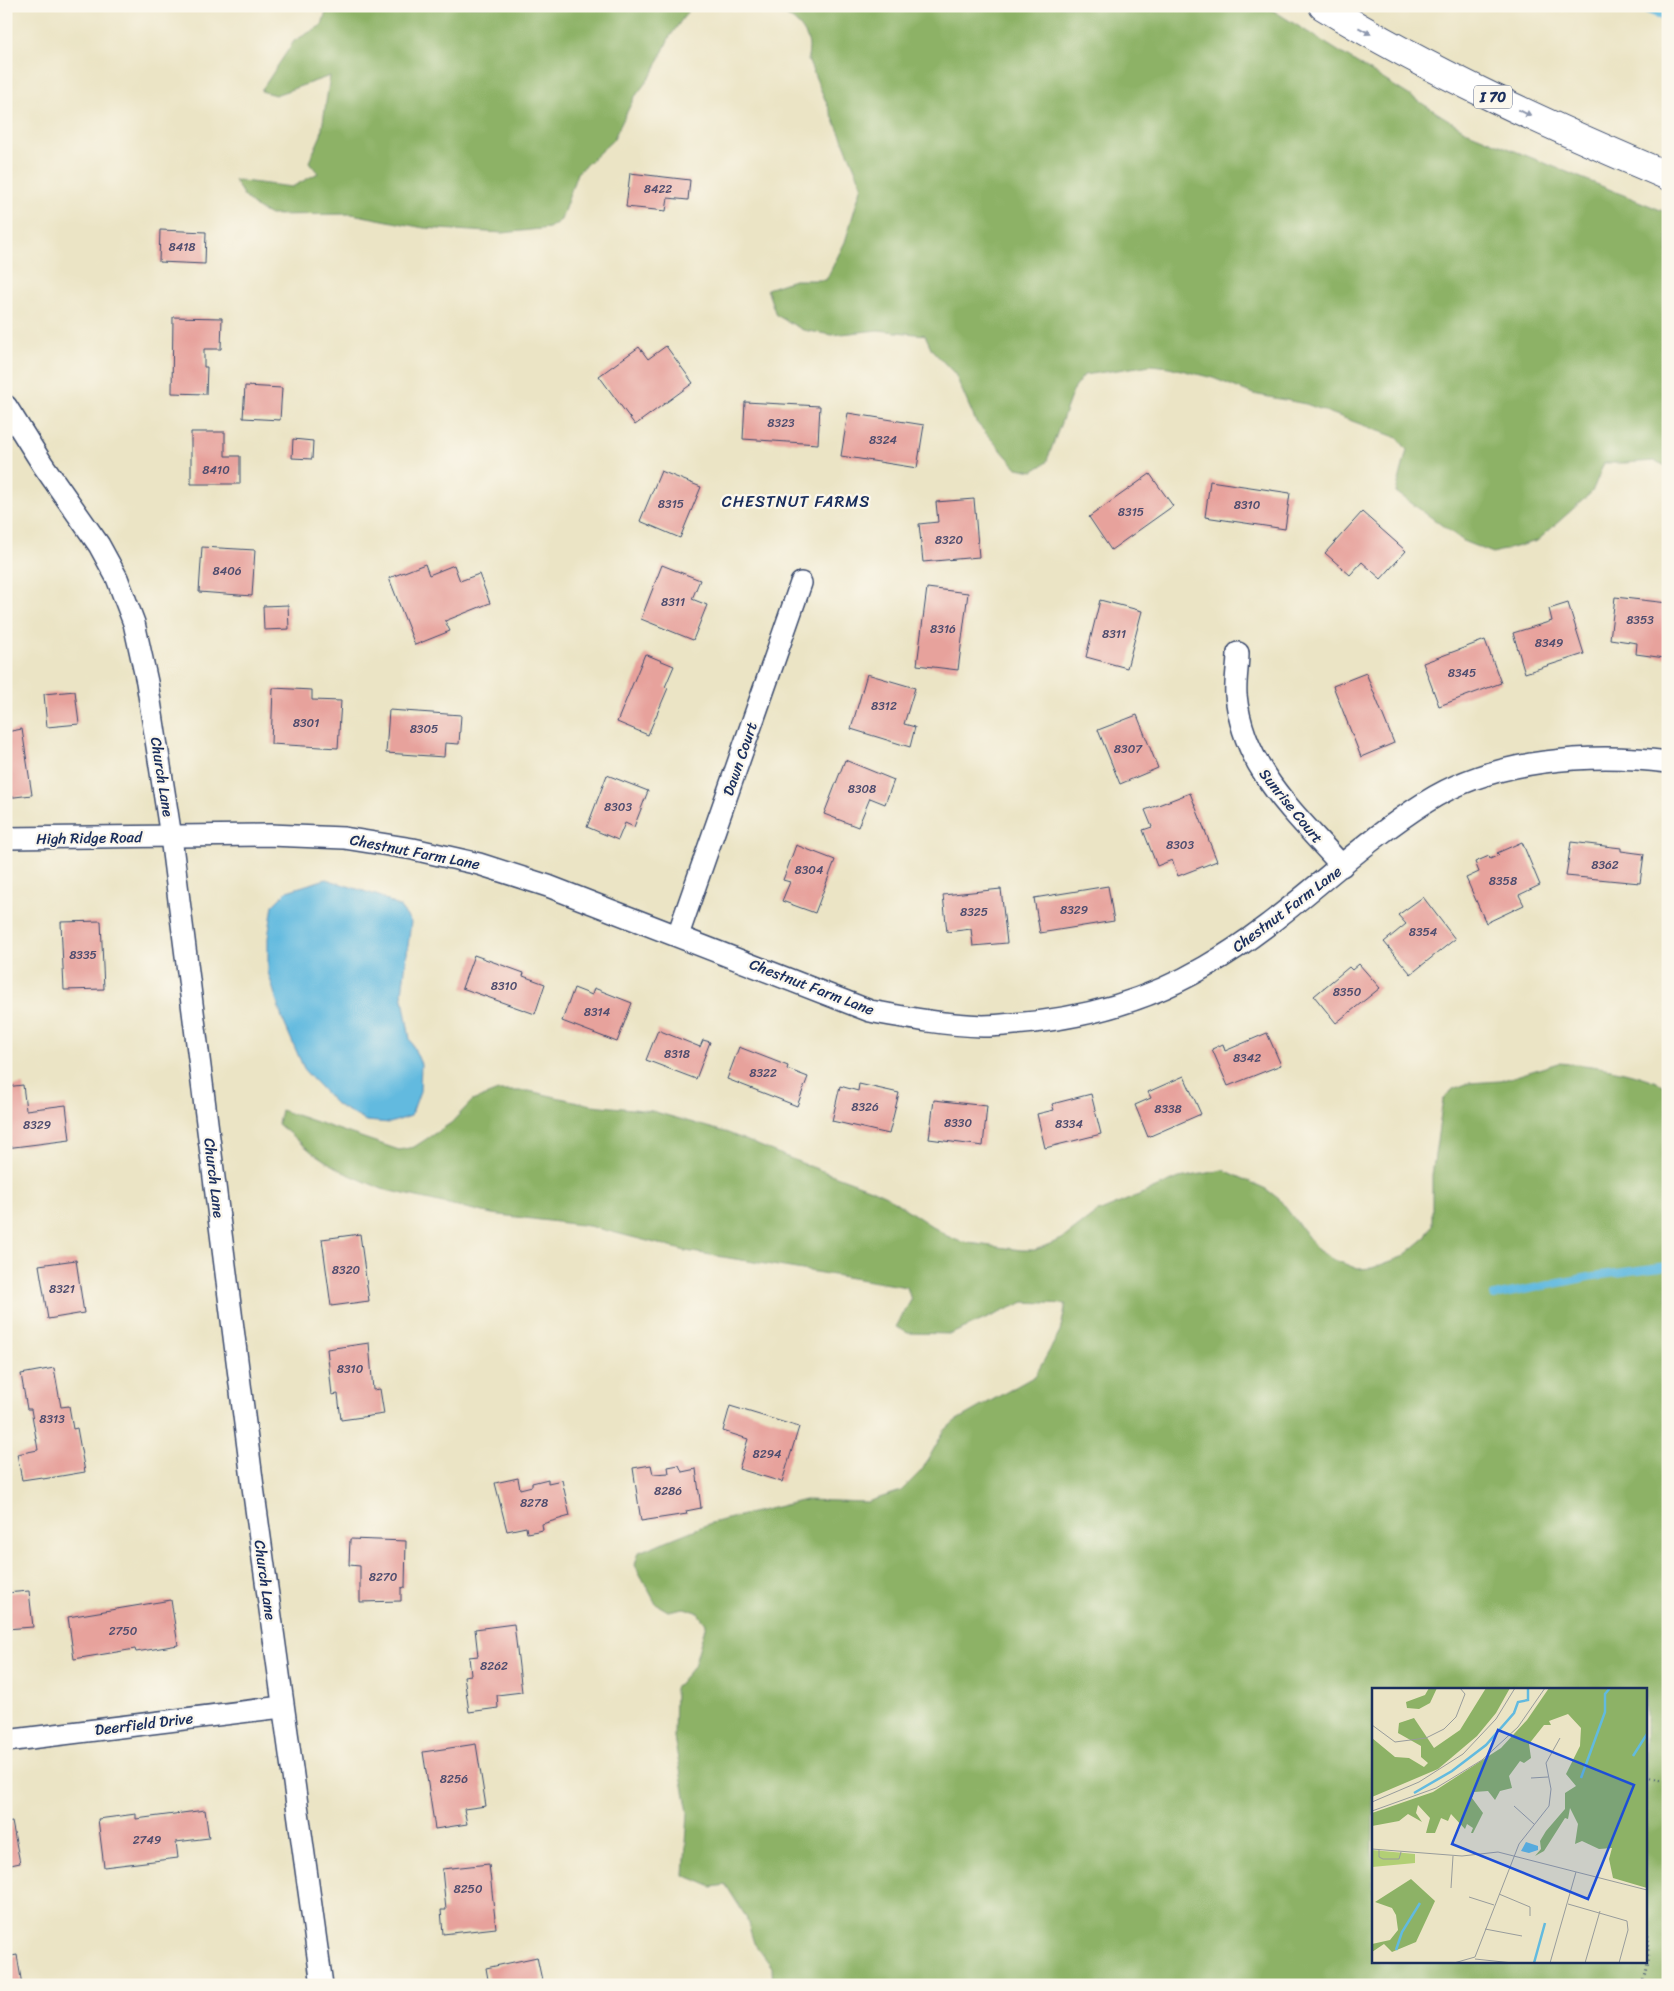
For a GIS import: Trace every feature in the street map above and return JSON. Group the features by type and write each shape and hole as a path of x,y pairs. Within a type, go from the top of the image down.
{"highway":[{"name":"I 70","path":"1323,6 1351,24 1568,134 1668,176"}],"street":[{"name":"Church Lane","path":"6,406 43,466 99,545 121,587 134,623 147,682 171,837 251,1473 322,1985"},
{"name":"Dawn Court","path":"678,935 801,583"},
{"name":"Sunrise Court","path":"1238,653 1236,694 1244,732 1255,760 1276,792 1342,866"},
{"name":"Chestnut Farm Lane","path":"171,837 270,835 344,838 413,849 479,864 548,886 870,1011 925,1021 984,1026 1048,1021 1102,1009 1156,991 1204,968 1253,938 1394,824 1421,805 1468,781 1550,761 1586,758 1636,758 1668,762"},
{"name":"High Ridge Road","path":"6,838 171,837"},
{"name":"Deerfield Drive","path":"6,1741 282,1707"}],"path":[{"path":"1646,1777 1668,1781"},
{"path":"1642,1985 1646,1971 1649,1938 1646,1930"}],"green space":[{"path":"324,6 709,6 690,8 669,38 653,73 634,98 613,140 577,173 561,220 549,228 503,233 424,228 352,214 270,215 257,208 244,196 234,180 292,187 318,173 309,162 321,135 330,76 275,95 261,91 294,41 322,25 326,11"},
{"path":"763,6 1266,6 1468,132 1668,213 1668,467 1655,461 1604,463 1592,492 1537,541 1493,553 1465,542 1396,492 1407,450 1398,438 1306,404 1253,394 1213,378 1169,367 1151,365 1084,375 1074,388 1046,463 1033,471 1017,468 976,422 955,374 932,350 925,335 878,330 832,335 803,330 776,315 767,289 794,280 826,280 845,242 862,185 808,60 809,45 805,34 796,22 790,18"},
{"path":"1558,1063 1614,1070 1655,1081 1668,1087 1668,1985 773,1985 772,1967 754,1943 746,1917 726,1885 712,1887 684,1875 688,1812 674,1738 675,1688 694,1666 706,1624 697,1612 684,1608 668,1611 656,1604 635,1565 639,1552 711,1523 805,1500 867,1502 901,1491 922,1470 944,1431 955,1421 1035,1376 1060,1332 1066,1304 1024,1302 951,1334 908,1333 896,1327 911,1300 907,1287 686,1251 589,1226 492,1214 382,1189 343,1172 313,1153 278,1124 281,1110 399,1150 414,1147 451,1123 472,1101 498,1091 529,1091 592,1105 652,1111 728,1133 871,1189 886,1196 947,1236 961,1242 1021,1250 1035,1250 1062,1239 1096,1213 1179,1178 1224,1170 1266,1189 1279,1199 1318,1250 1332,1259 1358,1269 1372,1268 1402,1257 1425,1238 1432,1225 1432,1176 1443,1099 1453,1089 1469,1083 1500,1081"}],"water":[{"path":"326,879 379,896 400,907 411,922 402,993 410,1039 421,1064 420,1091 411,1116 390,1123 366,1121 337,1105 305,1071 282,1018 268,972 268,938 273,905 287,891"}],"building":[{"path":"630,173 690,180 688,200 668,198 666,211 626,207"},
{"path":"160,230 206,232 205,264 159,262"},
{"path":"173,317 222,318 221,349 204,349 204,367 207,367 206,394 172,393"},
{"path":"666,346 693,383 635,425 599,376 639,347 648,359"},
{"path":"245,386 282,388 280,420 243,418"},
{"path":"745,402 820,406 818,444 743,439"},
{"path":"848,413 924,425 917,468 841,456"},
{"path":"191,432 225,432 225,456 240,456 240,484 191,484"},
{"path":"293,439 313,441 312,459 292,458"},
{"path":"661,471 701,487 680,538 640,521"},
{"path":"1150,474 1173,506 1111,550 1089,517"},
{"path":"1210,481 1290,493 1285,529 1205,517"},
{"path":"974,499 979,557 923,562 919,524 938,522 936,502"},
{"path":"1362,512 1406,551 1381,579 1362,562 1350,575 1325,553"},
{"path":"202,547 255,550 252,596 199,592"},
{"path":"425,564 429,575 454,565 460,581 479,574 490,603 445,621 450,631 415,645 389,578"},
{"path":"662,565 700,580 692,599 707,605 693,640 641,619"},
{"path":"927,588 968,593 958,670 917,665"},
{"path":"1615,597 1668,603 1668,637 1665,658 1636,654 1637,643 1610,639"},
{"path":"1100,600 1142,611 1127,668 1086,657"},
{"path":"1568,603 1584,654 1525,673 1513,633 1552,621 1549,609"},
{"path":"288,605 289,629 264,630 263,606"},
{"path":"1485,640 1501,683 1439,706 1423,663"},
{"path":"645,654 674,666 665,687 668,688 648,735 617,722"},
{"path":"1366,673 1394,743 1361,757 1333,686"},
{"path":"867,674 915,688 904,724 915,727 910,747 851,729"},
{"path":"273,688 312,690 312,700 341,701 338,748 271,744"},
{"path":"75,691 79,724 47,727 44,694"},
{"path":"389,710 461,715 459,744 445,743 444,757 386,753"},
{"path":"1137,715 1158,768 1120,784 1098,730"},
{"path":"22,729 32,795 6,798 6,732"},
{"path":"845,760 894,780 885,804 870,798 858,827 824,814"},
{"path":"607,775 648,791 634,827 625,823 618,840 587,827"},
{"path":"1190,793 1217,861 1178,876 1172,860 1157,866 1143,830 1152,827 1145,810"},
{"path":"1522,842 1540,885 1519,895 1524,905 1486,923 1466,878 1479,872 1475,862 1489,856 1490,859 1499,855 1497,853"},
{"path":"1571,842 1621,848 1621,851 1644,854 1640,883 1566,876"},
{"path":"796,845 835,860 815,913 782,901 790,882 783,880"},
{"path":"1108,886 1114,921 1040,933 1034,898"},
{"path":"1001,889 1007,943 973,946 971,929 947,932 943,895"},
{"path":"1423,897 1455,939 1411,974 1384,942 1406,924 1398,915"},
{"path":"101,921 104,989 64,990 61,922"},
{"path":"474,955 524,973 523,976 545,984 535,1014 462,988"},
{"path":"1359,964 1380,988 1336,1023 1314,996 1349,967 1352,970"},
{"path":"574,988 592,995 594,988 632,1003 617,1042 562,1021"},
{"path":"658,1030 700,1047 703,1040 710,1042 696,1079 646,1060"},
{"path":"1267,1033 1281,1065 1228,1086 1212,1049 1223,1044 1225,1051"},
{"path":"739,1047 788,1066 787,1069 808,1077 797,1106 727,1079"},
{"path":"1184,1076 1201,1114 1148,1137 1135,1105 1151,1098 1148,1092"},
{"path":"859,1084 899,1093 889,1134 832,1121 840,1086 858,1091"},
{"path":"23,1085 26,1110 66,1105 70,1140 6,1148 6,1087"},
{"path":"1091,1094 1101,1134 1045,1148 1037,1114 1054,1110 1052,1104"},
{"path":"934,1100 987,1106 983,1146 929,1139"},
{"path":"360,1234 369,1301 331,1306 322,1239"},
{"path":"76,1260 84,1313 48,1319 39,1265"},
{"path":"369,1343 373,1390 380,1389 384,1414 341,1420 338,1394 332,1395 327,1349"},
{"path":"54,1368 61,1407 69,1406 73,1429 77,1428 85,1472 43,1479 42,1477 22,1480 17,1454 38,1450 31,1409 27,1409 21,1374"},
{"path":"730,1406 799,1427 782,1482 739,1469 748,1439 723,1431"},
{"path":"651,1465 653,1474 669,1473 668,1467 679,1465 682,1472 696,1469 701,1508 686,1511 687,1514 641,1521 633,1468"},
{"path":"518,1478 520,1489 532,1486 532,1483 548,1479 548,1483 562,1480 570,1516 542,1524 543,1530 527,1533 526,1527 507,1531 495,1483"},
{"path":"350,1539 406,1541 405,1587 401,1588 401,1601 360,1602 360,1566 349,1565"},
{"path":"29,1591 33,1627 6,1629 6,1593"},
{"path":"171,1600 178,1645 136,1652 135,1649 74,1659 68,1617"},
{"path":"514,1624 522,1692 497,1695 498,1708 469,1712 464,1676 471,1675 469,1657 478,1656 475,1629"},
{"path":"476,1744 486,1806 464,1809 467,1824 435,1829 423,1752"},
{"path":"205,1810 209,1838 176,1842 178,1858 104,1867 98,1819 136,1814 136,1819"},
{"path":"12,1822 20,1863 6,1866 6,1823"},
{"path":"489,1864 496,1928 443,1934 441,1910 446,1910 442,1869"},
{"path":"17,1955 22,1985 6,1985 6,1957"},
{"path":"537,1957 543,1985 489,1985 486,1968"}],"waterway":[{"path":"1638,6 1668,18"},
{"path":"1494,1296 1594,1276 1668,1266"}],"district":[{"name":"CHESTNUT FARMS","path":"796,501"}]}
